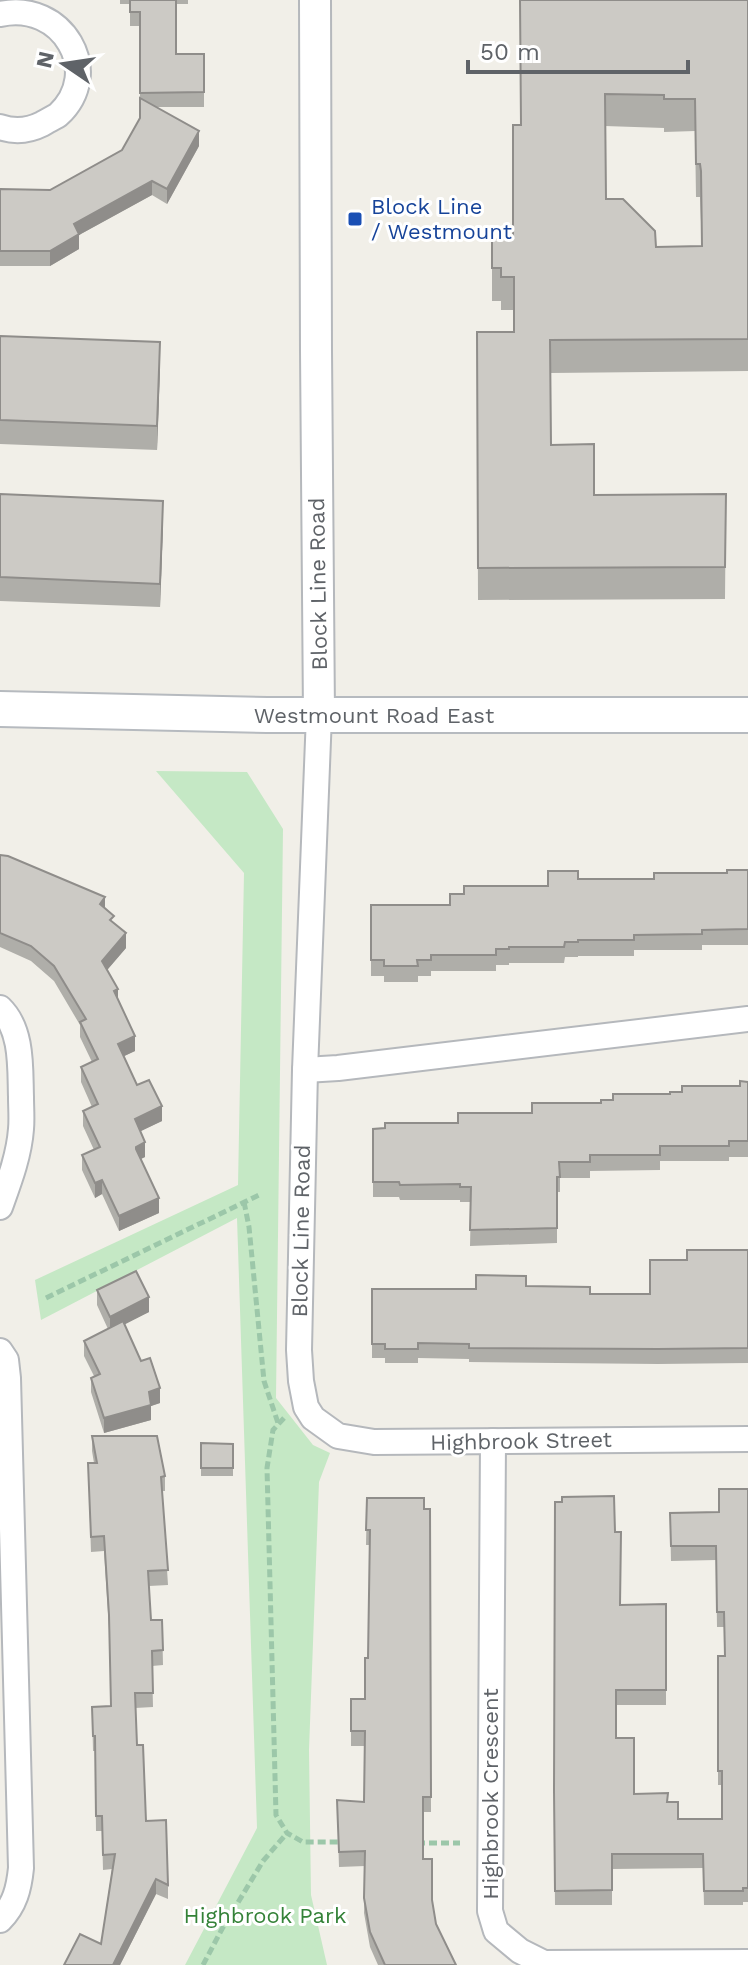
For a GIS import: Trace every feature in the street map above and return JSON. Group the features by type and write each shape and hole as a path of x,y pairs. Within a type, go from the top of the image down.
{"main road":[{"name":"Westmount Road East","path":"0,709 319,715 748,715"}],"street":[{"name":"Block Line Road","path":"298,1409 301,1381 305,1070 319,715 315,0"},
{"path":"0,127 8,130 31,129 57,116 70,100 77,82 77,61 68,38 54,23 41,16 1,9"},
{"path":"0,1008 8,1016 16,1037 22,1128 14,1169 0,1207"},
{"path":"305,1070 748,1019"},
{"path":"0,1351 6,1360 8,1378 21,1868 18,1893 0,1920"},
{"name":"Highbrook Street","path":"298,1409 338,1436 374,1442 748,1439"},
{"name":"Highbrook Crescent","path":"493,1441 490,1911 496,1931 520,1951 544,1963 748,1962"}],"path":[{"path":"46,1298 259,1195"},
{"path":"244,1202 264,1381 278,1424"},
{"path":"298,1409 273,1430 267,1468 276,1815 287,1833 303,1842 350,1842"},
{"path":"203,1965 263,1861 287,1833"},
{"path":"413,1842 460,1843"}],"green space":[{"name":"Highbrook Park","path":"156,771 247,772 283,829 276,1398 313,1445 330,1453 319,1482 309,1750 311,1895 327,1965 185,1965 257,1828 237,1218 41,1320 35,1280 238,1185 244,873"}],"building":[{"path":"130,0 176,0 176,54 204,54 204,92 140,93 140,12 130,12"},
{"path":"520,0 748,0 748,339 550,340 551,445 594,444 594,495 726,494 725,567 478,568 477,332 514,332 514,277 501,277 501,268 492,268 492,239 513,239 513,125 521,125","holes":["605,94 664,95 664,99 695,99 696,164 700,164 701,171 702,246 656,247 655,231 623,199 606,199"]},
{"path":"140,98 199,131 167,189 152,181 74,224 79,234 50,251 0,251 0,189 50,190 122,150 140,118"},
{"path":"0,336 160,342 157,426 0,420"},
{"path":"0,494 163,501 160,584 0,577"},
{"path":"0,855 105,897 100,904 114,916 110,920 126,933 102,961 118,989 114,991 135,1036 118,1044 137,1085 149,1080 162,1106 135,1119 145,1142 136,1149 159,1198 119,1216 102,1180 95,1183 82,1155 100,1147 83,1111 98,1104 81,1067 98,1059 80,1022 86,1019 54,966 31,946 0,933"},
{"path":"727,870 748,870 748,929 702,930 702,934 634,935 634,940 578,940 565,942 564,947 509,947 496,949 496,955 431,955 431,960 417,960 418,966 384,966 384,960 371,960 371,905 450,905 450,894 464,894 464,886 548,886 548,871 578,871 578,879 654,879 654,873 727,873"},
{"path":"740,1081 748,1082 748,1141 729,1141 729,1146 660,1146 660,1155 590,1155 590,1162 559,1162 557,1228 470,1230 471,1187 460,1187 460,1184 373,1182 373,1129 385,1128 385,1123 458,1123 458,1113 532,1113 532,1103 601,1103 601,1100 613,1100 613,1094 670,1094 682,1092 682,1086 740,1086"},
{"path":"687,1250 748,1250 748,1348 469,1348 469,1344 418,1343 418,1349 385,1349 385,1344 372,1344 372,1289 476,1289 476,1275 526,1276 526,1286 590,1287 590,1294 650,1294 650,1260 687,1260"},
{"path":"136,1271 149,1297 110,1317 97,1290"},
{"path":"123,1321 141,1361 150,1358 160,1388 149,1392 151,1405 104,1418 91,1378 100,1374 84,1341"},
{"path":"92,1436 157,1436 165,1476 161,1477 168,1570 148,1571 151,1620 162,1620 163,1650 152,1651 153,1693 135,1693 137,1745 143,1745 146,1821 166,1820 168,1885 156,1879 113,1965 64,1965 80,1934 101,1944 115,1854 103,1855 102,1816 96,1816 92,1707 111,1706 104,1536 91,1537 88,1463 97,1463"},
{"path":"201,1443 233,1444 233,1468 201,1468"},
{"path":"719,1489 748,1489 748,1888 743,1888 743,1891 704,1891 703,1854 612,1854 612,1890 555,1891 555,1502 562,1502 562,1497 614,1496 615,1532 621,1532 620,1605 666,1604 666,1690 616,1690 616,1738 634,1738 634,1794 668,1793 667,1802 678,1802 678,1819 722,1819 722,1771 718,1771 718,1656 725,1656 724,1612 717,1612 716,1546 671,1546 670,1513 719,1512"},
{"path":"367,1498 424,1498 424,1509 430,1509 431,1797 423,1797 423,1859 432,1859 432,1900 436,1924 456,1965 385,1965 370,1932 364,1898 365,1851 339,1852 337,1800 364,1802 365,1731 351,1731 351,1699 365,1699 370,1530 366,1530"}],"place":[{"name":"Block Line / Westmount","path":"355,219"}]}
